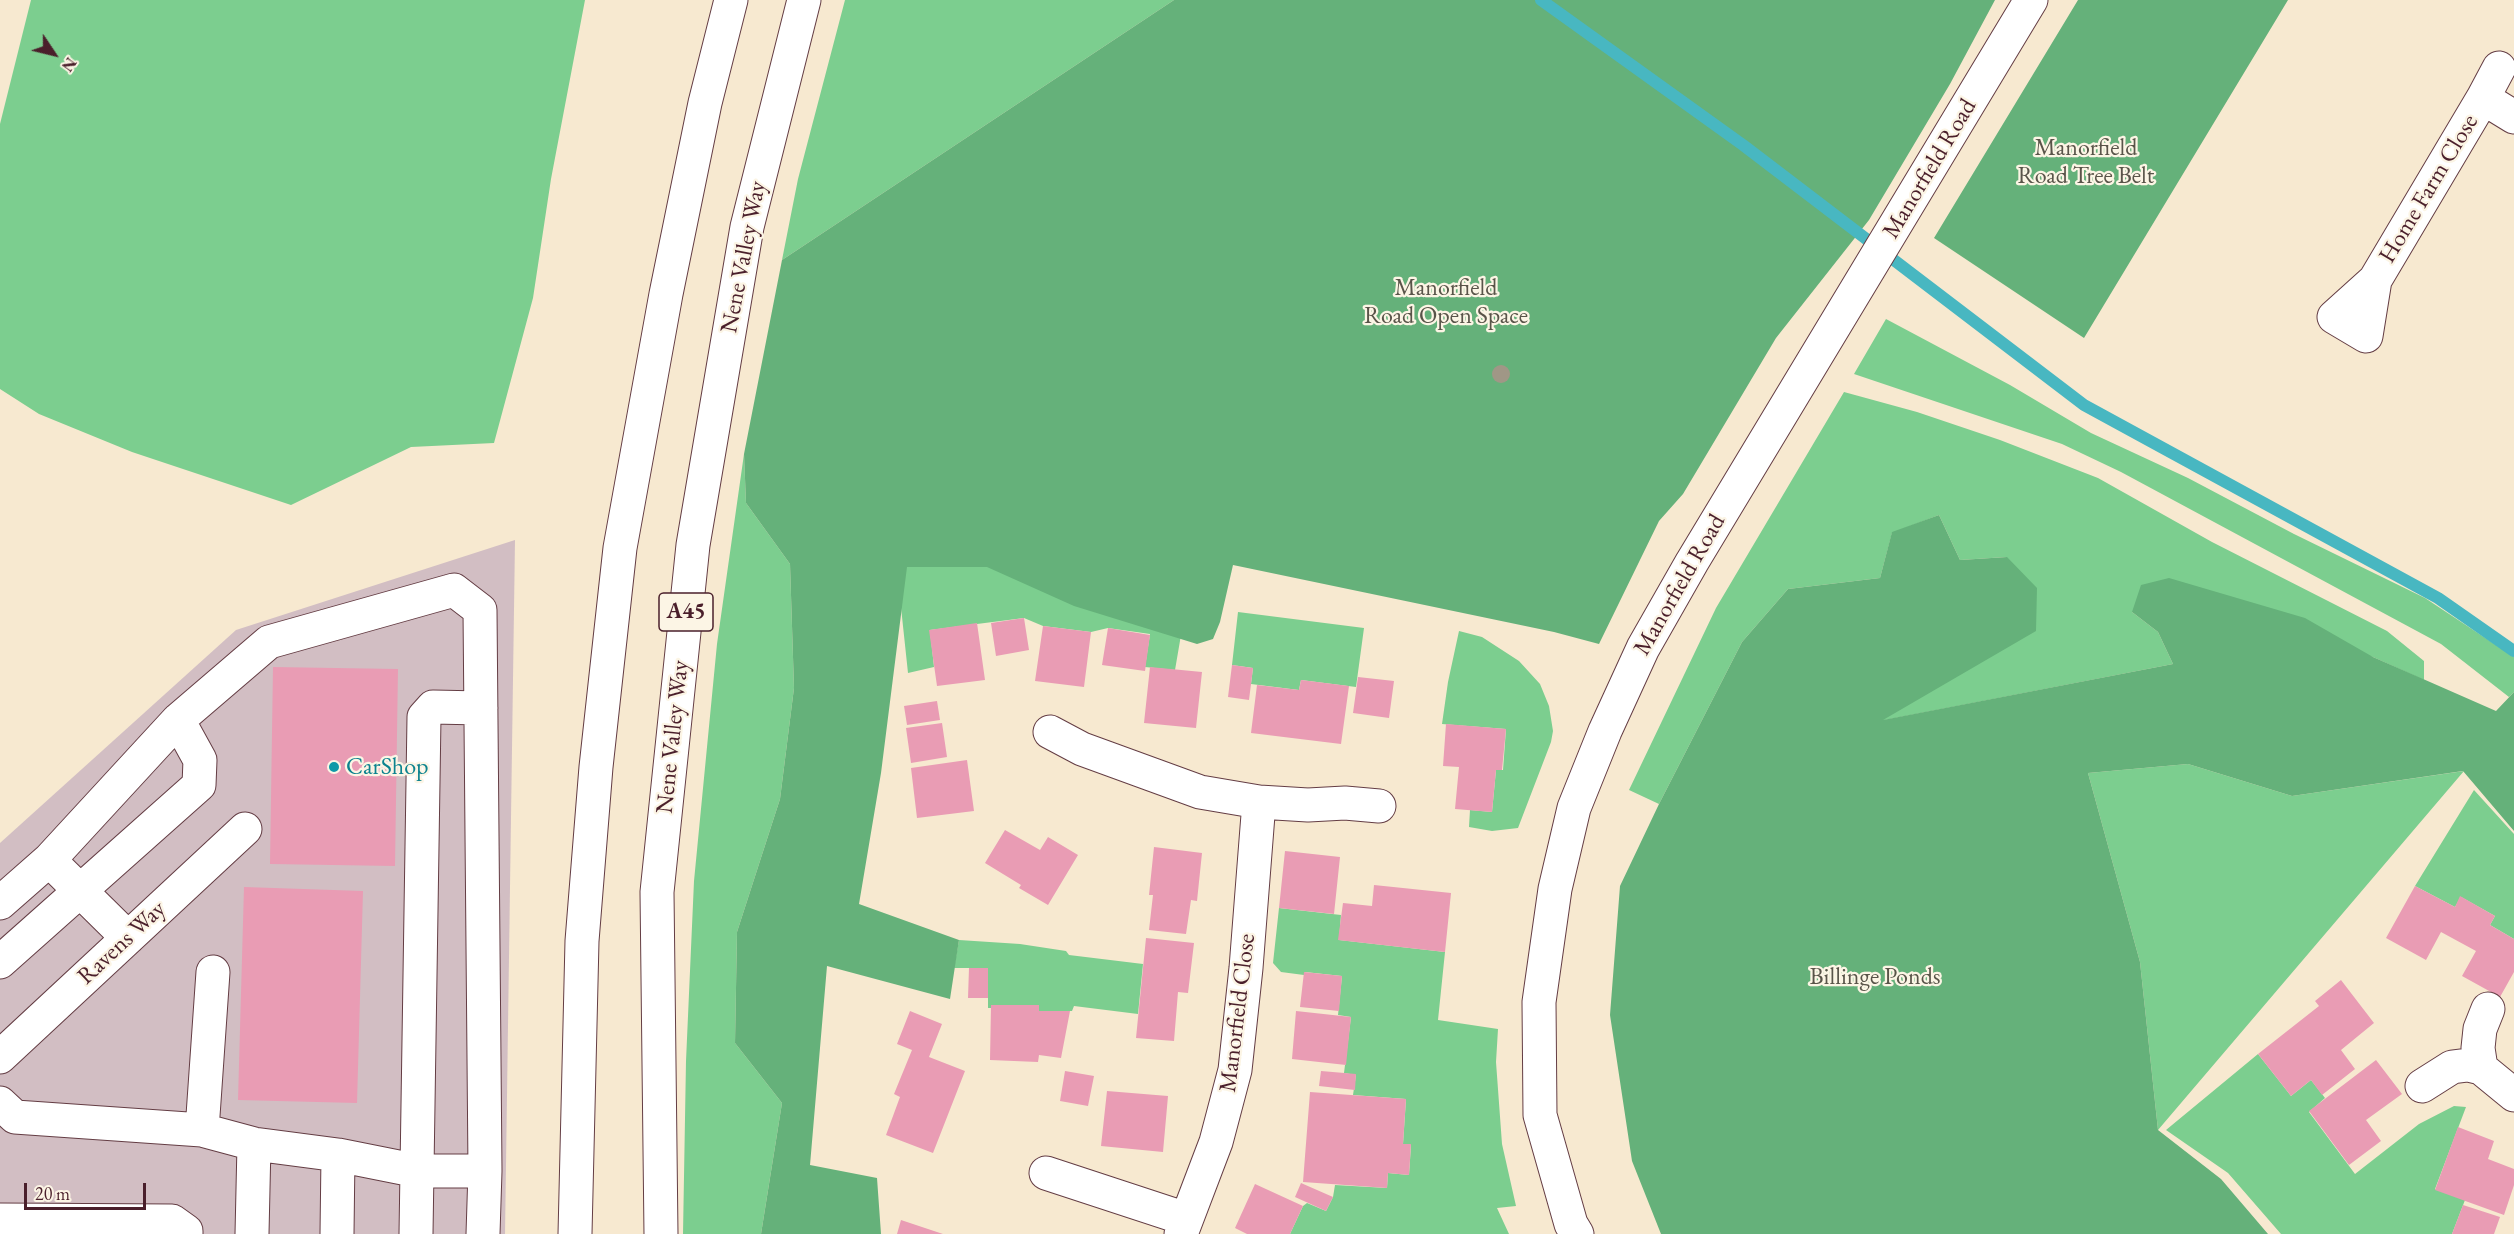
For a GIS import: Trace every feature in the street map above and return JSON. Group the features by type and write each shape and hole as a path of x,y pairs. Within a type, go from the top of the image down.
{"main road":[{"path":"575,1234 582,941 596,767 620,548 666,294 696,148 731,0"},
{"name":"Nene Valley Way","path":"661,1234 657,892 693,545 747,227 804,0"},
{"name":"Manorfield Road","path":"1577,1234 1571,1224 1540,1115 1539,1002 1555,889 1574,808 1605,731 1643,648 1692,562 2031,0"},
{"name":"Home Farm Close","path":"2375,280 2499,68"},
{"name":"Home Farm Close","path":"2483,98 2514,117"},
{"path":"0,903 49,860 178,720 269,642 454,590 480,610 485,1172 483,1234"},
{"path":"416,1234 424,717 433,707 481,708"},
{"path":"0,962 199,785 200,759 178,720"},
{"path":"1050,732 1082,749 1200,792 1308,805 1345,803 1379,806"},
{"name":"Manorfield Close","path":"1046,1173 1183,1226 1216,1142 1234,1070 1246,968 1260,801"},
{"name":"Ravens Way","path":"0,1057 245,830"},
{"path":"49,860 128,938"},
{"path":"202,1130 213,972"},
{"path":"2481,1068 2478,1048 2480,1029 2488,1009"},
{"path":"2422,1086 2452,1067 2468,1065 2481,1068 2514,1095"},
{"path":"0,1103 15,1118 202,1130 254,1144 338,1155 418,1171 485,1172"},
{"path":"252,1234 254,1144"},
{"path":"337,1234 338,1155"},
{"path":"0,1220 172,1221 186,1231 186,1234"}],"shaded area":[{"path":"515,540 505,1234 0,1234 0,843 236,630"}],"green space":[{"path":"31,0 585,0 551,179 533,298 494,443 411,447 291,505 132,452 39,414 0,389 0,124"},
{"path":"845,0 1174,0 782,260 798,179"},
{"name":"Manorfield Road Open Space","path":"1174,0 1995,0 1950,84 1869,220 1776,338 1683,494 1659,521 1599,644 1554,632 1233,565 1220,622 1213,639 1197,644 1074,606 987,567 907,567 881,773 859,904 959,940 950,999 827,966 810,1165 877,1178 881,1234 761,1234 782,1103 735,1043 737,932 780,799 794,688 790,564 746,503 744,454 782,260"},
{"name":"Manorfield Road Tree Belt","path":"2078,0 2288,0 2084,338 1934,238"},
{"path":"1886,319 2010,385 2091,433 2188,478 2294,534 2425,598 2514,657 2514,692 2509,697 2441,644 2121,472 2062,444 1854,374"},
{"path":"1844,392 1917,412 2000,440 2098,478 2212,542 2387,631 2424,661 2424,680 2373,657 2132,612 2158,632 2173,664 1880,721 2007,557 1960,560 1939,515 1892,533 1880,578 1788,589 1742,642 1659,804 1629,790 1716,608"},
{"path":"744,454 746,503 790,564 794,688 780,799 737,932 735,1043 782,1103 761,1234 683,1234 686,1061 694,881 717,644"},
{"name":"Billinge Ponds","path":"1939,515 1960,560 2007,557 2037,588 2036,631 1883,720 2173,664 2158,632 2132,612 2141,585 2169,578 2305,618 2373,657 2496,711 2514,692 2514,831 2463,771 2292,796 2188,764 2088,773 2140,962 2158,1130 2221,1179 2268,1234 1661,1234 1632,1161 1610,1015 1620,886 1742,642 1788,589 1880,578 1892,532"},
{"path":"895,551 1187,600 1175,670 1145,667 1150,634 1108,628 1091,632 1043,626 1024,618 930,630 934,667 908,673"},
{"path":"1238,612 1364,628 1356,687 1301,680 1299,690 1251,684 1253,668 1232,665"},
{"path":"1459,631 1482,637 1519,661 1540,684 1549,706 1553,731 1551,742 1518,828 1492,831 1469,827 1470,810 1492,812 1496,770 1503,770 1506,729 1442,724"},
{"path":"2188,764 2292,796 2464,771 2158,1130 2140,962 2088,773"},
{"path":"2474,790 2514,834 2514,939 2490,925 2495,916 2461,897 2455,907 2415,886"},
{"path":"1279,908 1341,915 1339,940 1445,952 1438,1020 1498,1029 1496,1062 1502,1144 1516,1206 1497,1208 1509,1234 1290,1234 1303,1206 1307,1203 1326,1211 1333,1197 1335,1185 1387,1188 1388,1173 1409,1175 1411,1145 1403,1144 1406,1099 1353,1095 1356,1075 1344,1073 1351,1017 1338,1015 1342,976 1281,972 1273,963"},
{"path":"959,940 1020,944 1066,951 1069,955 1143,964 1138,1014 1074,1006 1072,1011 1039,1011 1039,1005 992,1005 988,1008 988,968 954,968"},
{"path":"2258,1054 2291,1096 2311,1080 2325,1098 2309,1112 2355,1174 2419,1124 2454,1106 2466,1107 2435,1189 2465,1200 2452,1234 2281,1234 2228,1173 2166,1130"}],"building":[{"path":"1024,618 1029,650 996,656 991,623"},
{"path":"977,623 985,680 937,686 929,630"},
{"path":"1043,626 1091,632 1084,687 1035,681"},
{"path":"1108,628 1150,635 1145,671 1102,665"},
{"path":"1232,665 1253,668 1249,700 1228,697"},
{"name":"CarShop","path":"273,667 398,669 395,866 270,864"},
{"path":"1150,667 1202,672 1196,728 1144,723"},
{"path":"1358,677 1394,681 1389,718 1353,713"},
{"path":"1301,680 1349,686 1341,744 1251,733 1257,685 1299,690"},
{"path":"937,701 940,720 907,725 904,706"},
{"path":"942,723 947,757 911,763 906,728"},
{"path":"1446,724 1506,729 1502,770 1496,770 1492,812 1455,809 1459,767 1443,766"},
{"path":"967,760 974,811 917,818 911,768"},
{"path":"1005,830 1040,850 1048,837 1078,855 1048,905 1019,888 1021,885 985,863"},
{"path":"1154,847 1202,853 1197,901 1191,900 1186,934 1149,930 1153,895 1149,895"},
{"path":"1285,851 1340,857 1334,914 1279,908"},
{"path":"1374,885 1451,893 1445,952 1338,940 1343,903 1372,906"},
{"path":"2415,886 2455,907 2460,896 2495,916 2490,925 2514,939 2514,972 2500,997 2462,976 2476,951 2441,932 2426,960 2386,938"},
{"path":"244,887 363,891 357,1103 238,1100"},
{"path":"1146,938 1194,943 1188,993 1178,992 1174,1041 1136,1038"},
{"path":"969,968 988,968 988,998 968,998"},
{"path":"1304,972 1342,976 1339,1011 1300,1007"},
{"path":"2341,980 2374,1023 2341,1050 2355,1069 2322,1095 2311,1080 2291,1096 2258,1054 2319,1006 2315,1001"},
{"path":"991,1005 1039,1005 1039,1011 1070,1011 1061,1058 1039,1055 1038,1062 990,1060"},
{"path":"910,1011 942,1024 929,1057 965,1071 933,1153 886,1135 900,1097 894,1094 912,1050 897,1044"},
{"path":"1296,1011 1351,1017 1346,1065 1292,1059"},
{"path":"2376,1060 2402,1094 2366,1120 2381,1141 2349,1165 2309,1111"},
{"path":"1065,1071 1094,1076 1088,1106 1060,1101"},
{"path":"1321,1071 1356,1074 1355,1090 1319,1086"},
{"path":"1107,1091 1168,1096 1163,1152 1101,1146"},
{"path":"1310,1092 1406,1099 1403,1144 1411,1144 1409,1175 1388,1173 1387,1188 1303,1182"},
{"path":"2458,1127 2494,1141 2488,1159 2514,1169 2514,1185 2504,1215 2435,1190"},
{"path":"1301,1183 1333,1197 1326,1211 1295,1197"},
{"path":"1255,1184 1303,1206 1290,1234 1247,1234 1235,1228"},
{"path":"2463,1205 2500,1217 2494,1234 2452,1234"},
{"path":"901,1220 943,1234 897,1234"}],"waterway":[{"path":"1541,0 1743,145 2084,405 2438,598 2514,651"}],"place":[{"name":"CarShop","path":"334,767"}]}
